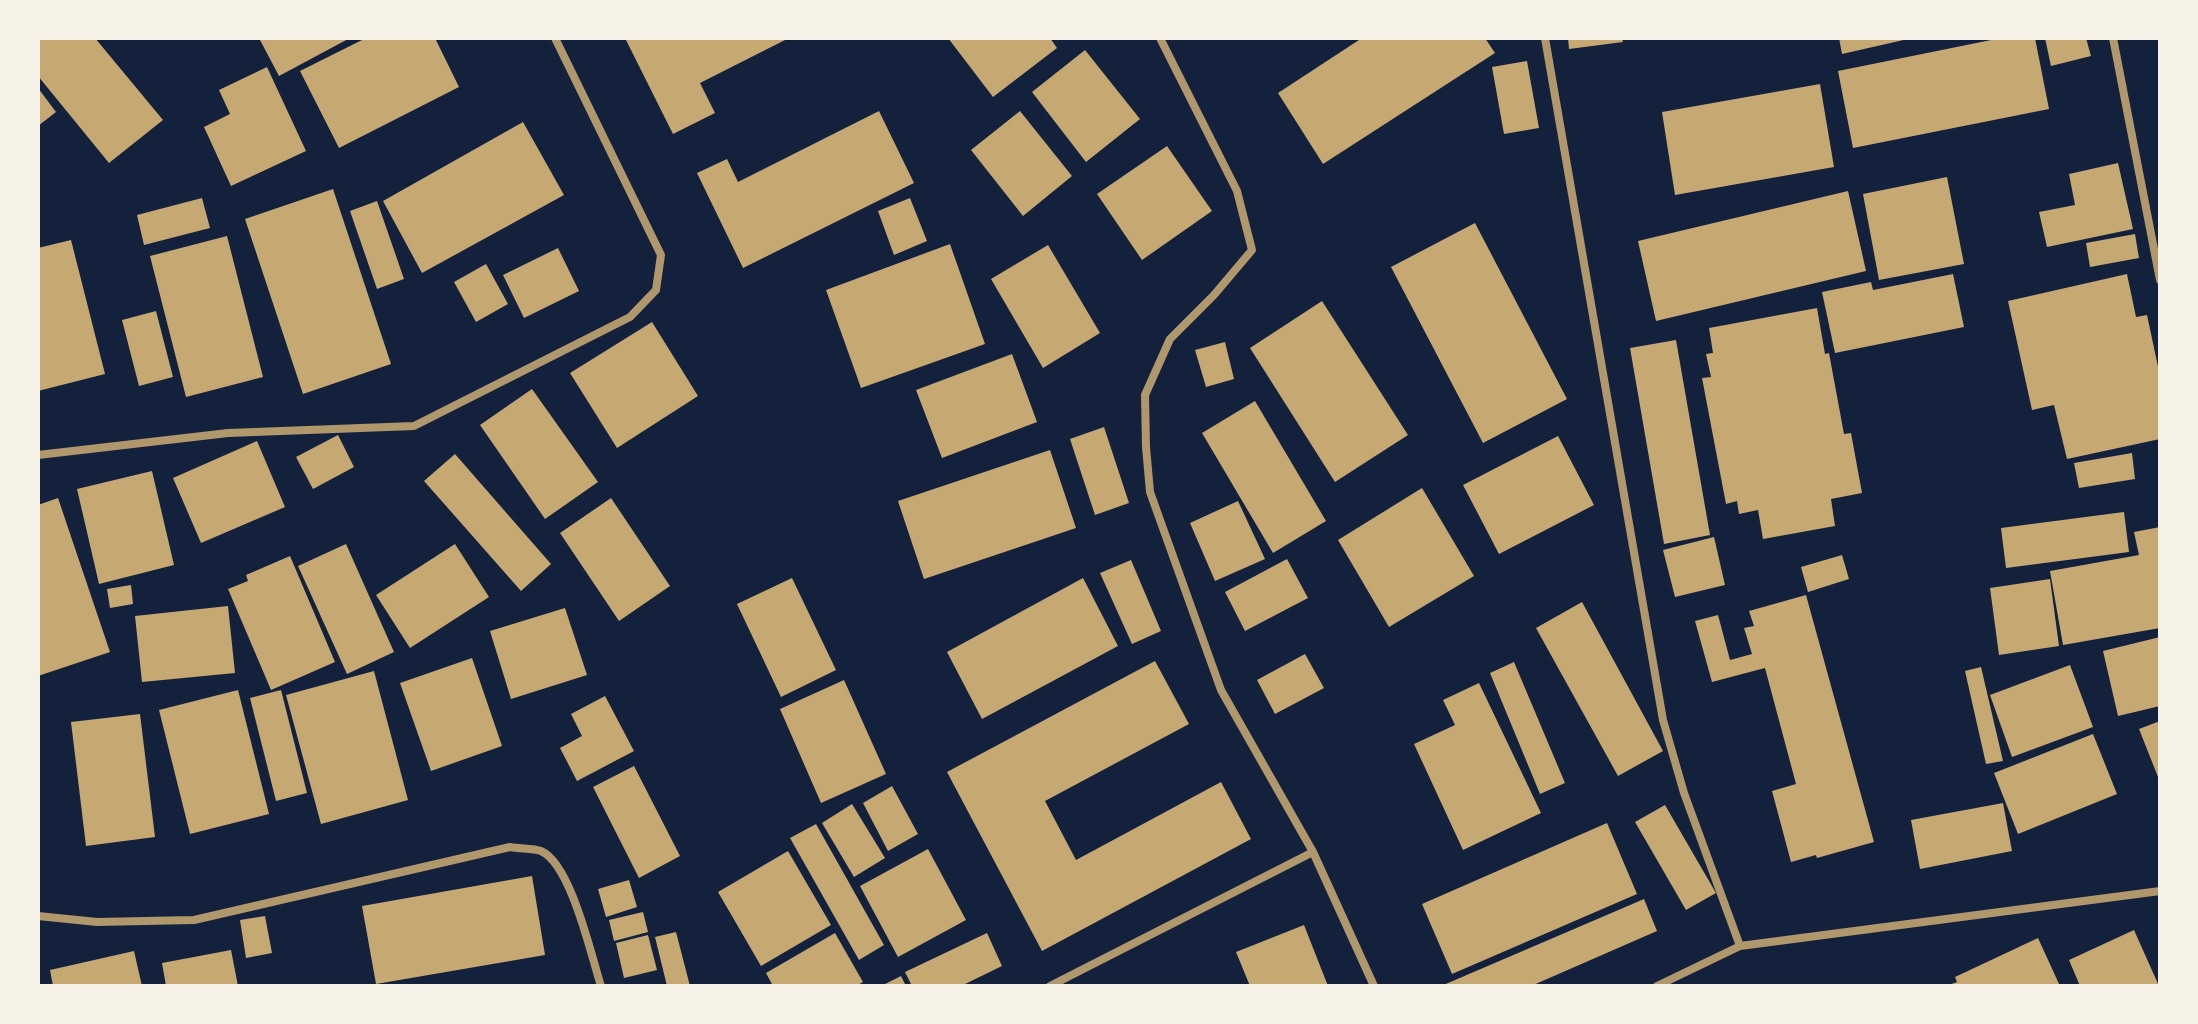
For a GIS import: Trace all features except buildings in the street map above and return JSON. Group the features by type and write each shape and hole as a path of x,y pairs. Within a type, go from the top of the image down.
{"street":[{"path":"38,455 228,433 414,426 630,317 656,290 661,255 555,38"},
{"path":"1160,38 1237,191 1252,250 1214,295 1170,339 1145,395 1150,492 1221,690 1313,852 1374,986"},
{"path":"1545,38 1663,720 1684,793 1740,946"},
{"path":"2113,38 2160,280"},
{"path":"38,916 97,922 194,920 510,847 541,851 559,865 601,986"},
{"path":"1050,986 1313,852"},
{"path":"1657,986 1740,946 2160,891"}]}
